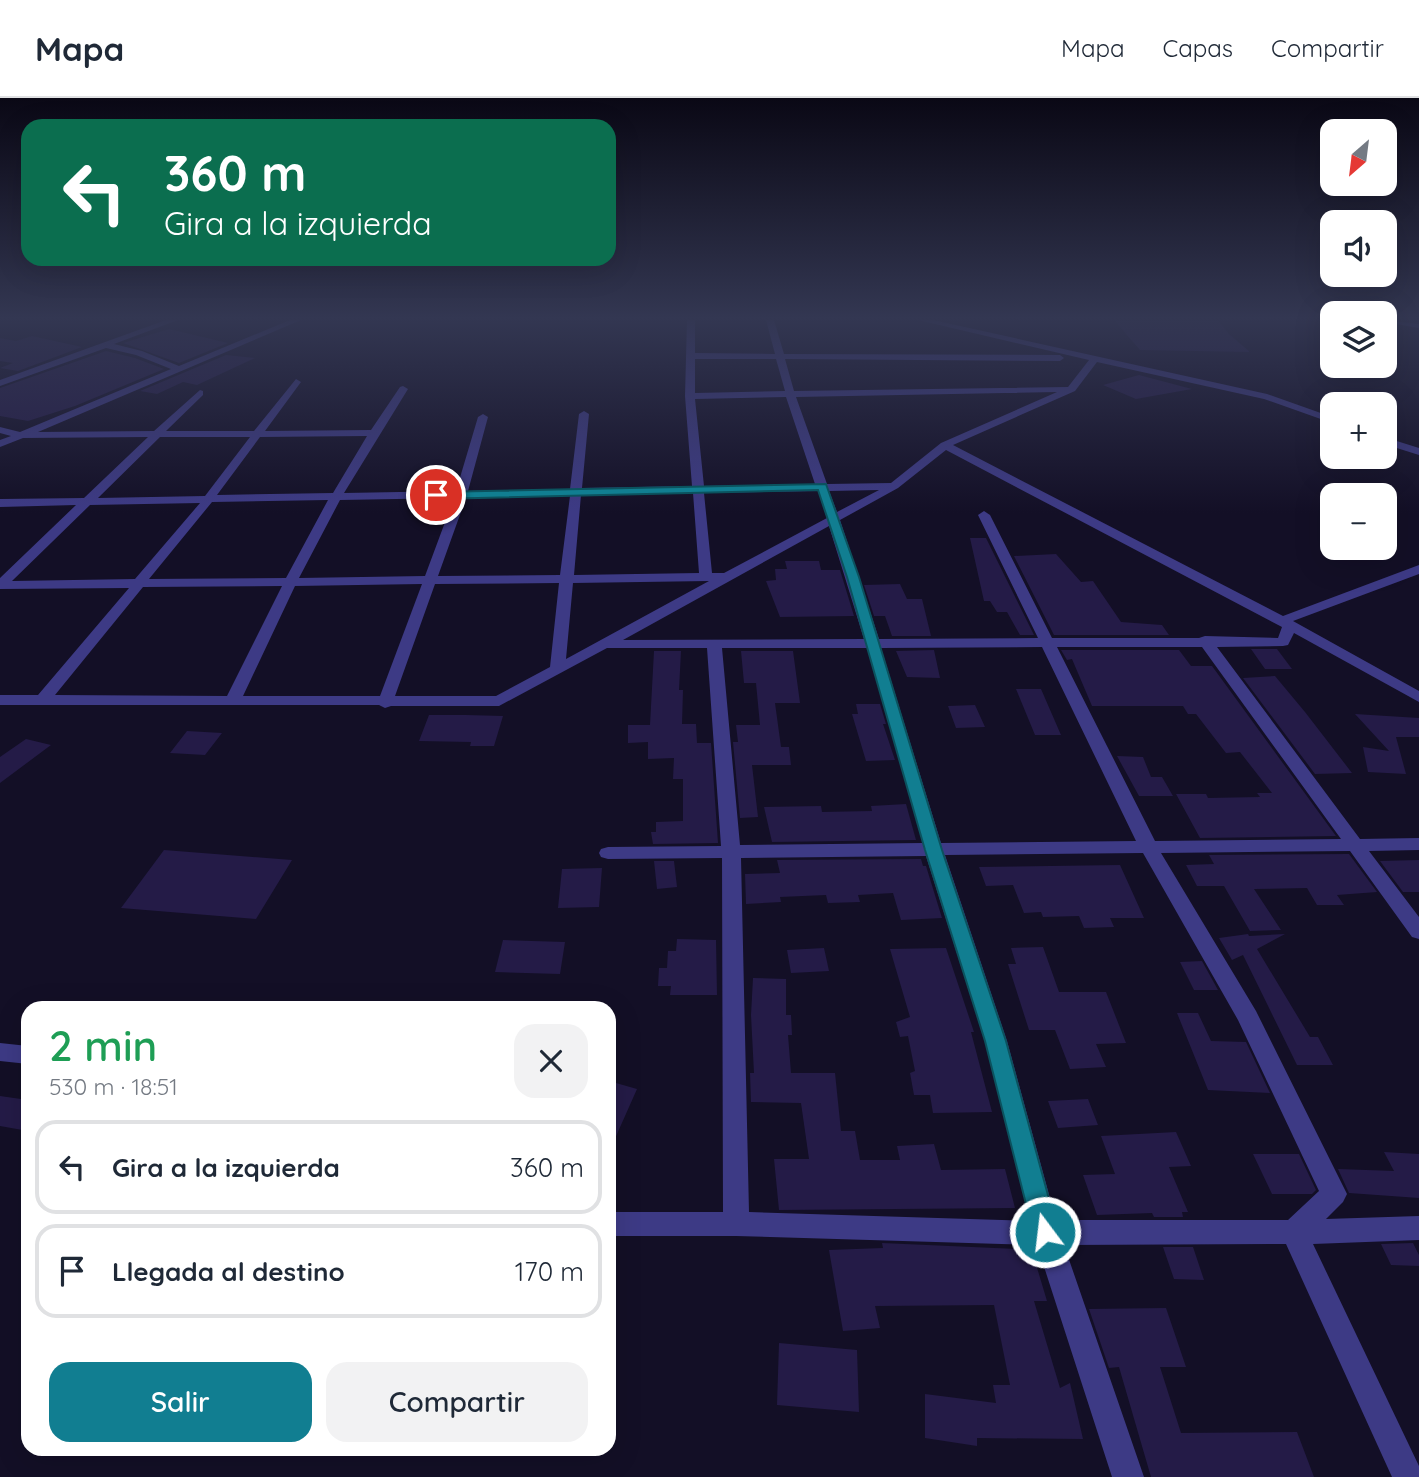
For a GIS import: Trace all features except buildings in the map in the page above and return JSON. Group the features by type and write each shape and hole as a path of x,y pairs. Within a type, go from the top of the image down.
{"street":[{"path":"0,444 142,384"},
{"path":"42,701 208,499 294,384"},
{"path":"690,384 706,575"},
{"path":"787,384 873,644 934,850 996,1041 1045,1232 1128,1477"},
{"path":"0,700 385,703 499,701 894,486 945,445 1072,388 1075,384"},
{"path":"1211,384 1267,397 1320,416"},
{"path":"690,396 1072,388"},
{"path":"232,702 290,581 373,433 402,389"},
{"path":"200,393 0,585 726,576"},
{"path":"557,669 584,414"},
{"path":"385,703 461,495 483,417"},
{"path":"0,430 21,435 373,433"},
{"path":"945,445 1097,521 1287,622 1419,697"},
{"path":"1397,445 1419,453"},
{"path":"0,503 894,486"},
{"path":"984,515 1149,848 1248,1017 1334,1194 1294,1232"},
{"path":"1287,622 1419,569"},
{"path":"600,644 1205,640 1283,642 1287,622"},
{"path":"1205,640 1419,932"},
{"path":"714,645 731,852 736,1224"},
{"path":"608,853 1419,844"},
{"path":"0,1052 21,1054"},
{"path":"616,1224 736,1224 980,1233 1294,1232 1419,1228"},
{"path":"1294,1232 1408,1477"}],"route":[{"path":"436,495 822,486 853,577 968,960 996,1041 1045,1232"}]}
